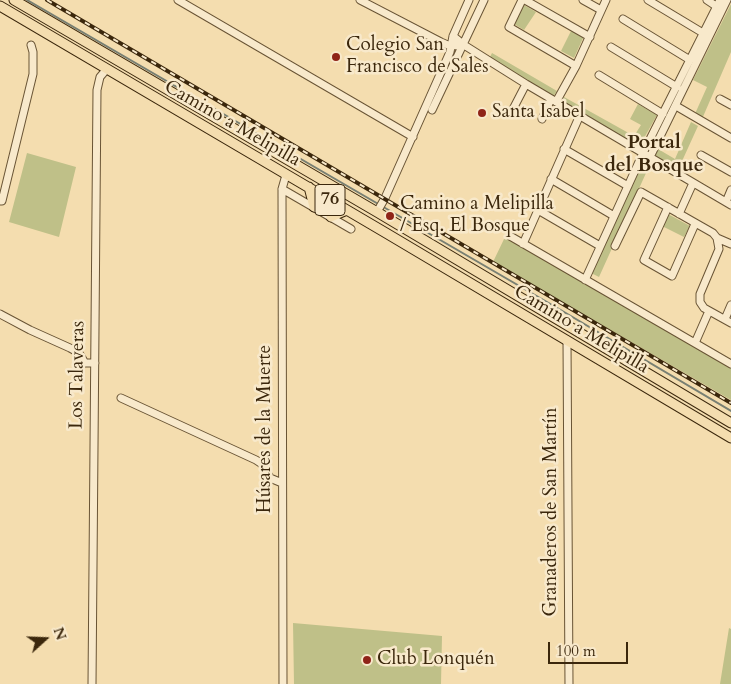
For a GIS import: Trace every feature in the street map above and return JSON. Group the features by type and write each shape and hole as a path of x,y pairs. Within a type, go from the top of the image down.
{"main road":[{"name":"Camino a Melipilla","path":"14,0 113,59 380,207 731,423"},
{"name":"Camino a Melipilla","path":"0,6 731,438"},
{"path":"93,61 99,50"},
{"path":"106,70 113,59"},
{"path":"309,187 314,208"},
{"path":"331,217 346,210"}],"street":[{"path":"178,0 413,137"},
{"path":"360,0 450,46 464,45"},
{"path":"380,207 433,92 450,52 452,36 469,0"},
{"path":"432,110 484,0"},
{"path":"576,66 509,27 524,0 590,37"},
{"path":"583,0 601,10"},
{"path":"542,119 576,66 606,0"},
{"path":"648,0 703,33"},
{"path":"706,0 720,5"},
{"path":"646,155 663,114 703,33 720,5 727,0"},
{"path":"585,280 628,186 676,106 720,5"},
{"path":"623,19 690,60"},
{"path":"452,36 526,84 728,204 731,190"},
{"path":"0,201 2,201 33,74 33,52 31,45"},
{"path":"611,47 677,87"},
{"name":"Los Talaveras","path":"92,684 97,90 100,77 106,70"},
{"path":"599,75 663,114"},
{"path":"433,92 445,83"},
{"path":"513,109 526,84"},
{"path":"720,99 731,105"},
{"path":"676,106 731,138"},
{"path":"523,244 580,115"},
{"path":"564,149 628,186"},
{"path":"701,155 731,172"},
{"name":"Húsares de la Muerte","path":"283,684 282,189 286,174"},
{"path":"551,180 614,216"},
{"path":"680,214 693,183"},
{"path":"282,189 351,229"},
{"path":"615,246 641,192 713,233 717,238 731,244"},
{"path":"668,207 644,260 672,276 695,224"},
{"path":"538,210 600,246"},
{"path":"510,236 731,364"},
{"path":"717,238 719,249 700,294 702,305 728,321 731,305"},
{"path":"695,343 709,311"},
{"path":"0,314 70,348 79,354 85,363 95,363"},
{"name":"Granaderos de San Martín","path":"567,340 569,684"},
{"path":"121,398 256,460 262,464 270,478 282,483"}],"green space":[{"path":"731,4 731,52 702,119 694,116 707,87 693,80"},
{"path":"524,5 536,12 524,30 514,24"},
{"path":"572,29 584,36 574,58 561,51"},
{"path":"492,53 557,91 553,97 489,59"},
{"path":"564,97 634,136 641,125 630,119 638,104 657,115 639,147 560,103"},
{"path":"691,122 698,126 678,170 657,158 655,154 658,149 675,159"},
{"path":"27,153 76,167 59,237 9,222"},
{"path":"644,158 651,162 599,277 591,273"},
{"path":"668,214 690,226 684,237 662,226"},
{"path":"505,237 731,367 731,400 493,262"},
{"name":"Club Lonquén","path":"293,623 442,636 441,684 294,684"},
{"path":"729,628 731,629 731,684 720,684"}],"waterway":[{"path":"27,0 731,411"}],"railway":[{"path":"47,0 731,403"}],"place":[{"name":"Colegio San Francisco de Sales","path":"336,57"},
{"name":"Santa Isabel","path":"482,113"},
{"name":"Camino a Melipilla / Esq. El Bosque","path":"390,216"},
{"name":"Club Lonquén","path":"367,660"}],"district":[{"name":"Portal del Bosque","path":"654,154"}]}
